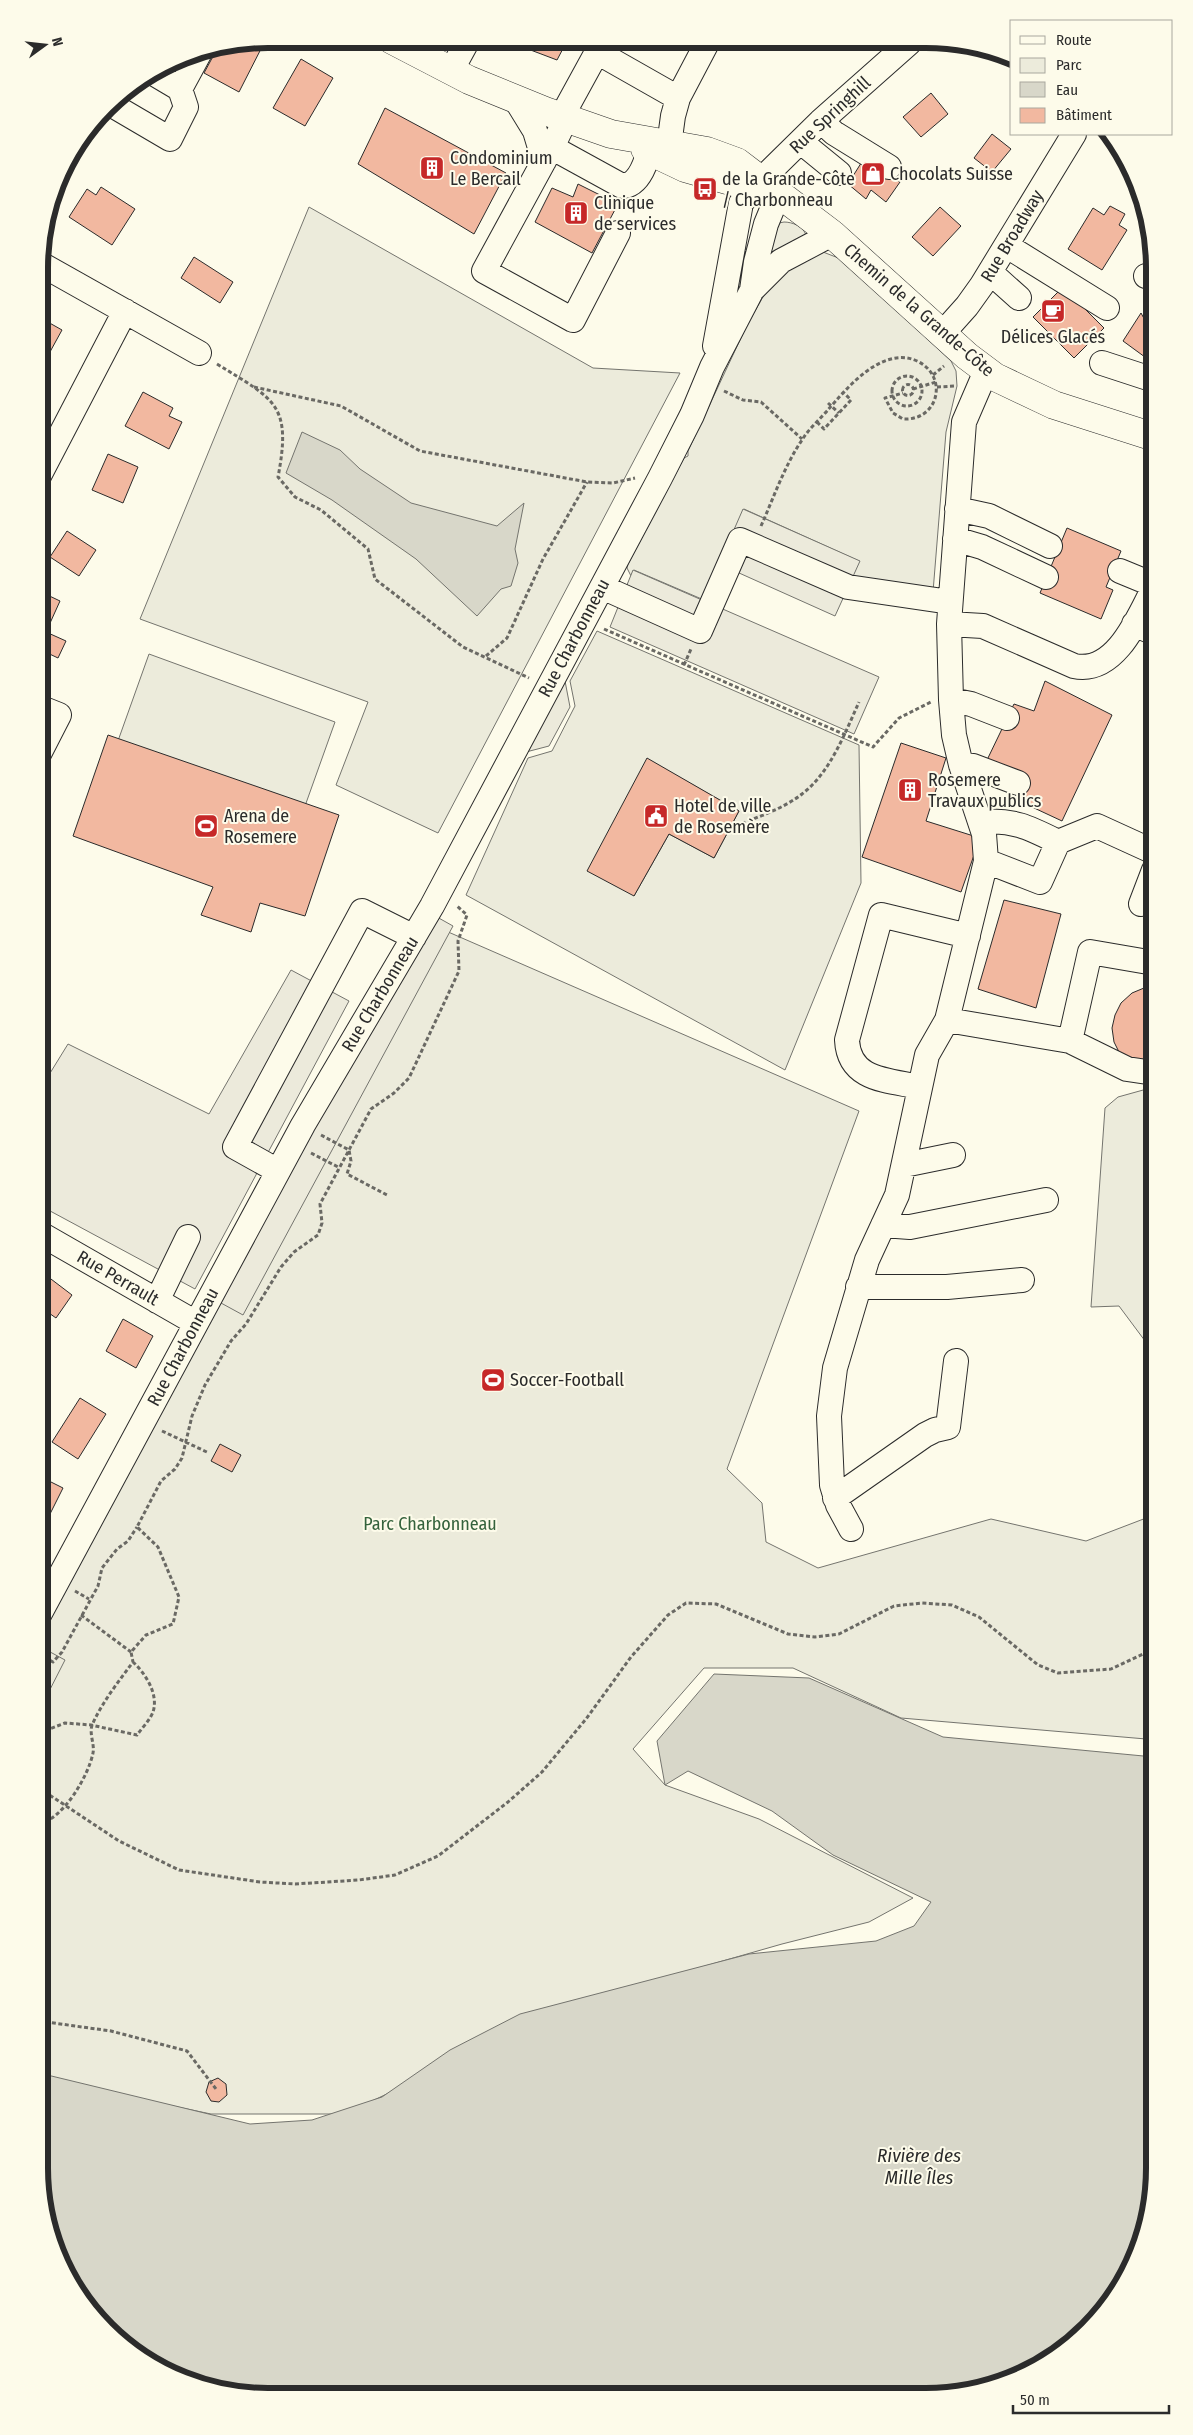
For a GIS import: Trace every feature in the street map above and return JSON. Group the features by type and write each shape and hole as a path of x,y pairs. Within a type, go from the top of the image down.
{"main road":[{"name":"Chemin de la Grande-Côte","path":"407,48 451,71 516,100 611,134 660,149 723,156 737,162 764,188 794,204 832,234 942,334 986,371 1018,390 1054,405 1146,434"}],"street":[{"path":"451,71 464,48"},
{"path":"516,100 548,154 622,186 630,186 660,149 678,98 705,48"},
{"name":"Rue Springhill","path":"764,188 801,142 903,48"},
{"path":"618,233 573,320 484,271 548,154 566,118 568,105 597,52 678,98"},
{"path":"180,89 196,59"},
{"path":"116,108 170,139 186,107 180,89 158,76"},
{"path":"822,121 834,133 889,167"},
{"name":"Rue Broadway","path":"942,334 967,306 990,272 1073,135"},
{"path":"801,142 839,173"},
{"name":"Rue Charbonneau","path":"48,1599 298,1134 414,937 521,739 535,736 557,697 550,684 692,415 715,378 752,290 756,262 766,224 764,188 741,203 715,378"},
{"name":"Rue Charbonneau","path":"752,290 781,261 832,234"},
{"path":"1006,246 1107,308"},
{"path":"48,268 199,353"},
{"path":"990,272 1019,298"},
{"path":"48,459 125,312"},
{"path":"1102,363 1146,377"},
{"path":"851,1529 835,1498 831,1471 830,1399 838,1351 858,1287 897,1195 926,1055 947,1020 986,861 986,842 981,822 961,765 944,701 964,422 986,371"},
{"path":"957,508 989,516 1050,546"},
{"path":"955,539 982,547 1046,577"},
{"path":"602,587 700,631 740,540 848,588 949,613 1079,667 1092,666 1106,659 1122,643 1144,628"},
{"path":"1120,570 1146,582"},
{"path":"944,701 971,704 1007,718"},
{"path":"961,765 973,766 1018,783"},
{"path":"981,822 999,820 1017,823 1058,842"},
{"path":"986,861 1040,882 1058,842 1097,826 1146,848"},
{"path":"1141,904 1146,891"},
{"path":"278,1171 235,1147 362,911 414,937"},
{"path":"920,1087 863,1073 852,1062 848,1054 846,1040 882,915 968,936"},
{"path":"1070,1041 1090,952 1146,962"},
{"path":"947,1020 1070,1041 1127,1069 1146,1072"},
{"path":"904,1165 953,1155"},
{"path":"883,1225 910,1227 1046,1200"},
{"path":"157,1301 188,1237"},
{"name":"Rue Perrault","path":"48,1238 196,1323"},
{"path":"858,1287 947,1287 1022,1280"},
{"path":"835,1498 925,1435 948,1427 956,1361"}],"path":[{"path":"199,353 254,387 273,403 283,422 284,446 278,477 295,497 321,510 368,550 375,579 463,647 550,684"},
{"path":"764,518 802,439 829,404 853,381 871,368 897,359 910,359 922,364 936,382 935,402 927,412 909,419 897,418 885,398 903,393 910,395 913,389 936,382"},
{"path":"904,376 915,378 922,386 921,398 912,405 903,405 893,396 894,385 904,376"},
{"path":"715,378 743,400 761,402 802,439"},
{"path":"903,393 902,389 905,385 910,385 913,389"},
{"path":"937,387 957,386"},
{"path":"254,387 341,406 420,452 588,482 613,483 636,478 660,478"},
{"path":"817,422 824,429 851,400 843,392"},
{"path":"829,404 839,413"},
{"path":"486,656 507,638 543,559 588,482"},
{"path":"596,625 873,747 899,718 923,704 944,701"},
{"path":"736,826 802,795 813,784 844,734 859,702"},
{"path":"48,1659 53,1662 62,1652 98,1586 102,1568 117,1549 128,1541 161,1481 174,1469 187,1444 192,1416 205,1385 231,1341 246,1324 281,1267 294,1252 318,1235 322,1223 320,1204 372,1109 394,1093 409,1078 458,971 458,941 467,915 465,911 450,902"},
{"path":"298,1134 349,1150"},
{"path":"298,1134 340,1168"},
{"path":"349,1150 351,1160 346,1174 389,1196"},
{"path":"144,1421 208,1453"},
{"path":"48,1730 65,1724 91,1725 137,1735 153,1711 152,1693 146,1674 133,1662 132,1652 146,1635 173,1624 179,1597 158,1548 137,1527"},
{"path":"48,1793 119,1841 179,1870 260,1882 295,1884 329,1883 395,1875 438,1856 501,1808 542,1772 586,1719 631,1657 668,1615 686,1603 716,1604 788,1634 815,1637 839,1634 894,1606 922,1603 952,1605 979,1617 1038,1665 1058,1673 1111,1669 1146,1653"},
{"path":"81,1615 132,1652"},
{"path":"48,1820 55,1817 78,1790 87,1773 93,1752 91,1725 111,1692 133,1662"},
{"path":"48,2022 111,2031 188,2051 216,2089"}],"green space":[{"path":"309,207 593,368 680,373 438,833 336,785 368,702 140,619"},
{"path":"784,222 797,225 806,235 764,259 779,223"},
{"path":"823,252 841,259 849,266 951,361 956,371 957,386 946,432 933,592 851,580 859,561 744,509 704,600 634,570 631,576 627,568 628,564 684,458 688,456 688,451 747,325 776,274"},
{"path":"597,631 859,745 861,883 785,1070 466,895 528,758 552,751 575,706 570,681","holes":["647,759 739,811 714,858 669,834 634,896"]},
{"path":"149,654 335,722 300,820 114,752"},
{"name":"Parc Charbonneau","path":"423,921 859,1111 727,1469 762,1503 766,1542 818,1568 991,1519 1086,1541 1146,1518 1146,1739 901,1718 793,1668 704,1668 633,1749 665,1785 759,1819 913,1898 869,1922 782,1944 576,2003 345,2114 211,2114 48,2080 48,1599"},
{"path":"1146,1089 1146,1342 1119,1306 1091,1307 1105,1108 1118,1097"}],"shaded area":[{"path":"743,509 860,561 835,616 719,564"},
{"path":"633,570 879,677 854,734 610,627"},
{"path":"565,681 570,707 549,746 526,752"},
{"path":"428,912 453,926 243,1315 210,1297"},
{"path":"291,970 349,1001 195,1289 48,1210 48,1076 68,1044 209,1114"},
{"path":"48,1651 65,1660 48,1693"}],"water":[{"path":"302,432 340,450 360,469 411,503 497,526 524,503 515,549 518,563 511,586 501,589 477,616 416,559 332,500 286,473"},
{"name":"Rivière des Mille Îles","path":"714,1674 809,1678 943,1737 1146,1756 1146,2168 1144,2197 1138,2225 1129,2252 1116,2278 1091,2313 1060,2342 1036,2358 1010,2371 983,2380 955,2386 926,2388 267,2388 238,2386 210,2380 183,2371 157,2358 122,2333 93,2302 77,2278 64,2252 55,2225 48,2182 48,2075 250,2124 312,2120 382,2097 450,2050 520,2014 749,1954 876,1941 914,1926 931,1902 833,1855 772,1811 688,1771 665,1785 657,1741"}],"building":[{"path":"261,48 239,92 204,73 214,54 238,49"},
{"path":"525,48 563,48 557,60"},
{"path":"301,59 333,78 305,126 273,108"},
{"path":"931,93 948,114 921,137 903,117"},
{"name":"Condominium Le Bercail","path":"385,108 506,173 474,234 358,164"},
{"path":"992,134 1011,149 992,172 974,158"},
{"path":"863,160 900,182 886,202 871,190 866,199 848,184"},
{"name":"Clinique de services","path":"578,184 618,204 592,253 535,222 552,188 573,197"},
{"path":"101,187 135,209 112,245 69,217 87,189 96,195"},
{"path":"1110,206 1125,214 1119,225 1127,230 1102,270 1068,249 1093,208 1104,215"},
{"path":"940,207 961,226 933,256 912,237"},
{"path":"194,257 233,282 220,303 181,278"},
{"path":"1063,287 1104,328 1074,358 1033,317"},
{"path":"1141,313 1146,322 1146,358 1123,341"},
{"path":"48,322 62,330 48,356"},
{"path":"143,392 173,408 169,416 182,422 169,449 125,426"},
{"path":"108,454 138,467 123,503 92,490"},
{"path":"1067,528 1121,551 1106,587 1113,590 1101,619 1040,593"},
{"path":"67,531 96,550 79,576 50,557"},
{"path":"48,595 60,601 48,628"},
{"path":"48,633 66,641 58,658 48,653"},
{"path":"1045,681 1112,715 1062,821 1017,800 1023,777 987,760 1014,704 1034,711"},
{"name":"Arena de Rosemere","path":"108,735 339,815 305,916 260,903 251,932 201,915 213,887 73,836"},
{"name":"Rosemere Travaux publics","path":"901,743 946,758 926,821 980,838 961,892 862,857"},
{"path":"647,758 739,811 714,858 669,834 634,896 587,871"},
{"path":"1004,900 1061,914 1036,1008 978,989"},
{"path":"1146,988 1146,1067 1120,1054 1114,1042 1112,1028 1115,1015 1121,1003 1132,993"},
{"path":"48,1277 72,1295 56,1318 48,1312"},
{"path":"123,1319 153,1336 136,1368 106,1351"},
{"path":"80,1398 106,1414 78,1459 52,1442"},
{"path":"220,1444 241,1455 232,1472 211,1461"},
{"path":"48,1480 63,1488 48,1518"},
{"path":"218,2078 226,2084 227,2095 219,2102 211,2101 206,2092 209,2082"}],"place":[{"name":"Condominium Le Bercail","path":"432,168"},
{"name":"Chocolats Suisse","path":"873,174"},
{"name":"de la Grande-Côte / Charbonneau","path":"705,189"},
{"name":"Clinique de services","path":"576,213"},
{"name":"Délices Glacés","path":"1053,311"},
{"name":"Rosemere Travaux publics","path":"910,790"},
{"name":"Hotel de ville de Rosemère","path":"656,816"},
{"name":"Arena de Rosemere","path":"206,826"},
{"name":"Soccer-Football","path":"493,1380"}]}
